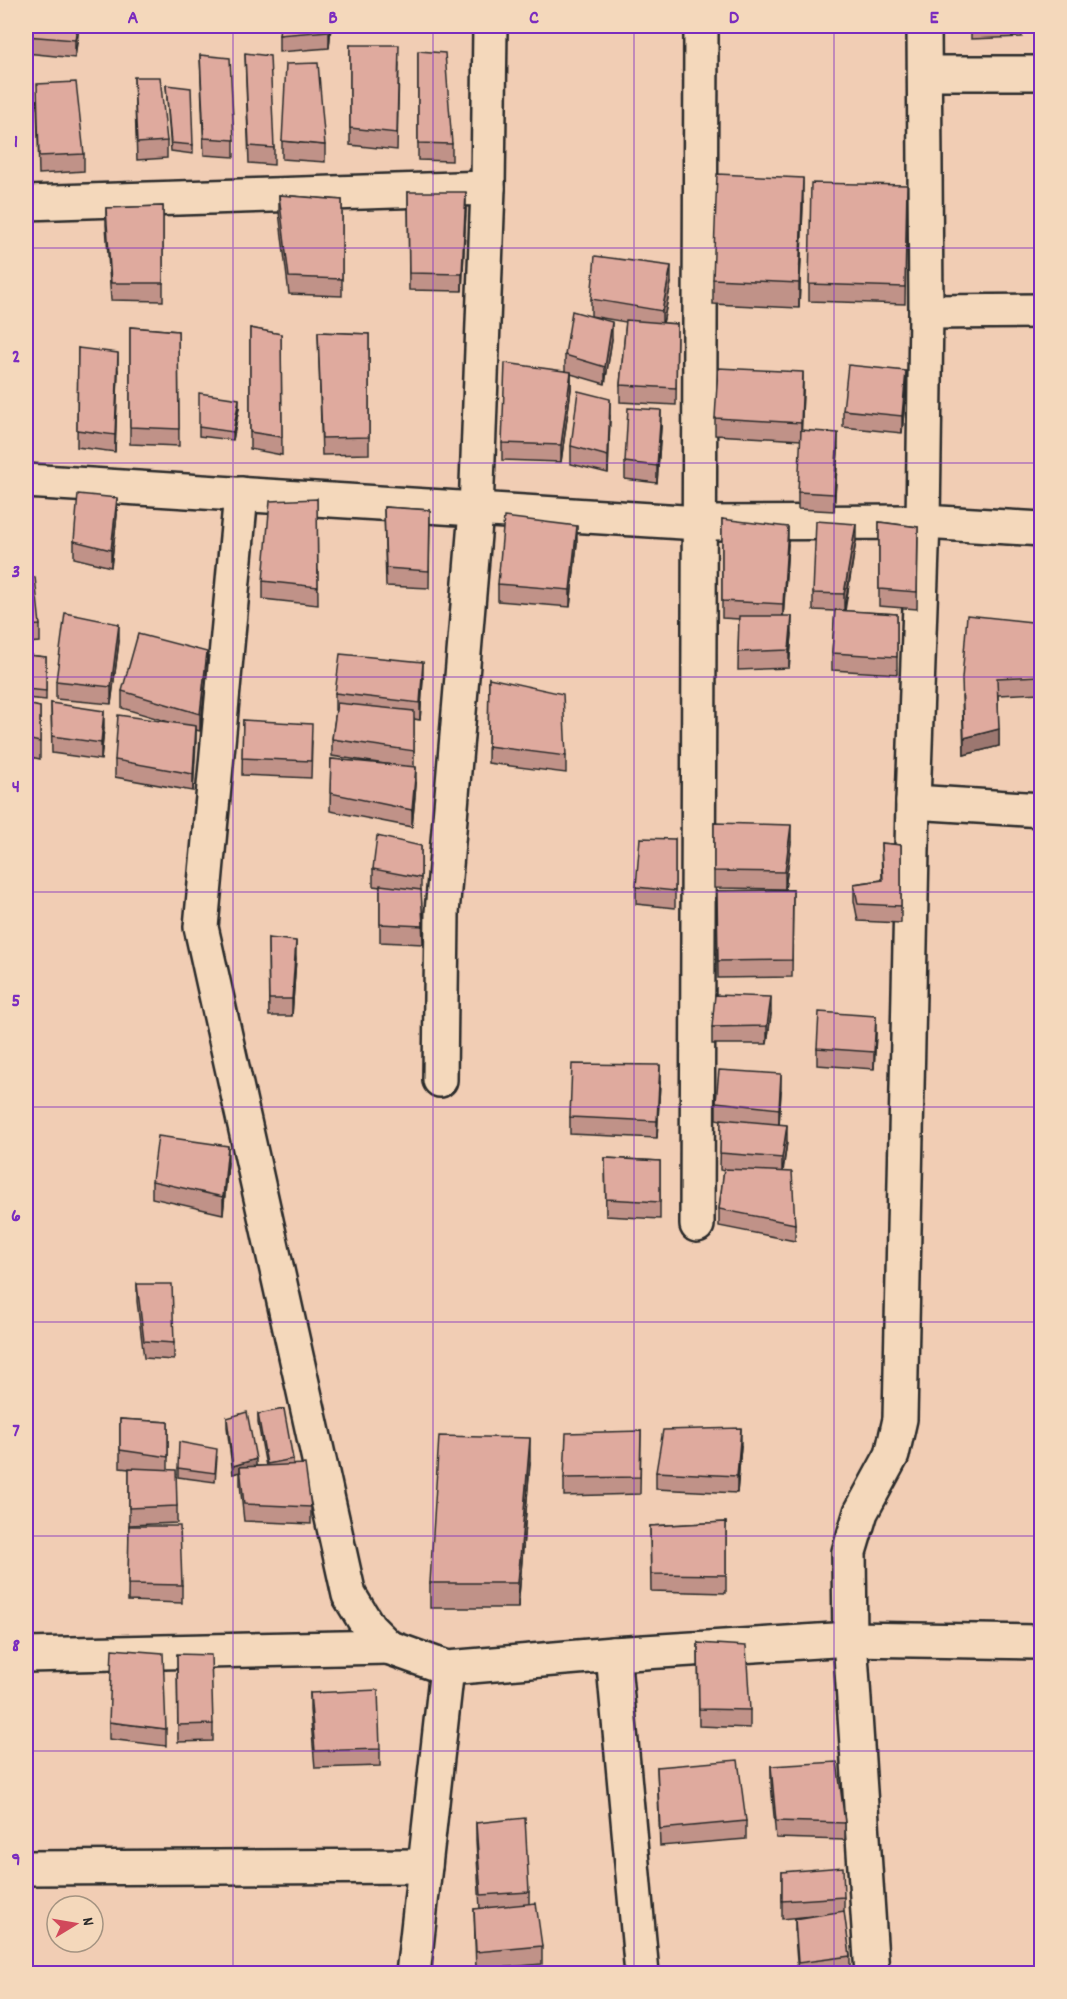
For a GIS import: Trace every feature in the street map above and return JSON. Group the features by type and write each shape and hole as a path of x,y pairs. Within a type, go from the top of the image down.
{"street":[{"path":"440,1080 442,914 476,511 488,188 490,26"},
{"path":"698,1226 701,26"},
{"path":"872,1974 850,1640 849,1552 861,1512 892,1455 900,1419 913,802 923,522 927,73 924,26"},
{"path":"927,73 1041,73"},
{"path":"26,203 488,188"},
{"path":"926,312 1041,311"},
{"path":"26,482 699,523 923,522 1041,529"},
{"path":"241,494 201,927 349,1595 369,1628 388,1647"},
{"path":"913,802 1041,810"},
{"path":"26,1655 388,1647 447,1668 613,1654 850,1640 1035,1642"},
{"path":"613,1654 642,1974"},
{"path":"413,1974 447,1668"},
{"path":"26,1868 424,1866"}],"building":[{"path":"26,26 77,26 75,40 26,36"},
{"path":"280,26 330,26 329,31 279,35"},
{"path":"350,45 399,45 397,133 350,128"},
{"path":"418,51 445,53 452,144 418,143"},
{"path":"245,53 270,56 274,148 249,146"},
{"path":"200,55 230,58 234,140 204,138"},
{"path":"318,63 325,145 282,141 286,64"},
{"path":"134,77 160,77 167,141 137,143"},
{"path":"76,82 84,154 39,156 37,84"},
{"path":"166,85 191,88 193,145 171,143"},
{"path":"26,94 29,148 26,148"},
{"path":"717,174 803,178 799,283 713,279"},
{"path":"811,183 907,185 905,287 809,284"},
{"path":"408,192 466,192 462,274 409,273"},
{"path":"279,195 342,200 342,279 289,277"},
{"path":"163,206 163,283 111,283 106,208"},
{"path":"595,256 671,266 662,311 591,299"},
{"path":"572,311 612,322 605,367 565,355"},
{"path":"626,320 677,324 676,388 620,385"},
{"path":"130,327 178,331 179,429 130,427"},
{"path":"250,328 281,334 282,437 250,432"},
{"path":"318,332 369,334 369,437 322,438"},
{"path":"78,348 118,353 115,435 77,430"},
{"path":"505,363 571,372 561,445 502,443"},
{"path":"848,365 906,371 902,416 843,410"},
{"path":"718,368 803,372 801,423 715,418"},
{"path":"578,391 610,399 608,456 571,446"},
{"path":"199,393 239,399 233,432 199,427"},
{"path":"628,408 661,410 657,466 625,462"},
{"path":"801,430 838,433 834,494 798,492"},
{"path":"78,494 117,498 111,550 74,541"},
{"path":"317,499 318,587 263,581 270,501"},
{"path":"384,507 430,510 429,571 386,568"},
{"path":"504,517 577,526 570,590 498,584"},
{"path":"722,519 788,527 783,604 722,601"},
{"path":"816,521 856,524 844,594 813,593"},
{"path":"879,522 918,527 917,592 879,589"},
{"path":"26,577 35,577 40,625 26,626"},
{"path":"835,610 897,614 897,657 832,653"},
{"path":"65,613 119,624 111,687 56,681"},
{"path":"967,615 1041,623 1041,759 1040,676 997,678 999,729 964,738 962,679"},
{"path":"739,616 792,616 789,650 738,652"},
{"path":"138,634 207,652 200,714 122,691"},
{"path":"340,654 423,662 420,703 335,693"},
{"path":"26,655 46,657 46,691 26,689"},
{"path":"489,678 563,694 566,756 488,746"},
{"path":"51,703 104,711 101,743 52,736"},
{"path":"337,703 414,711 414,751 332,739"},
{"path":"26,704 40,707 40,742 26,739"},
{"path":"118,715 196,726 193,774 115,760"},
{"path":"243,720 312,724 311,761 242,758"},
{"path":"331,759 416,767 412,810 330,793"},
{"path":"714,823 791,825 785,872 714,871"},
{"path":"377,836 421,846 421,878 373,869"},
{"path":"640,838 675,839 675,891 636,887"},
{"path":"881,843 901,845 901,906 858,904 854,884 883,880"},
{"path":"380,885 421,890 423,926 380,924"},
{"path":"793,890 792,960 718,961 717,891"},
{"path":"268,938 296,941 292,999 269,999"},
{"path":"715,995 771,997 767,1026 712,1027"},
{"path":"819,1012 876,1016 874,1052 817,1048"},
{"path":"572,1064 660,1065 657,1121 570,1117"},
{"path":"719,1070 781,1074 779,1109 716,1102"},
{"path":"721,1119 787,1125 782,1158 720,1153"},
{"path":"158,1136 228,1146 223,1197 152,1181"},
{"path":"605,1158 660,1161 660,1202 606,1199"},
{"path":"724,1169 792,1172 795,1224 719,1209"},
{"path":"137,1284 172,1284 174,1343 144,1341"},
{"path":"284,1409 293,1459 267,1464 258,1414"},
{"path":"247,1412 256,1459 233,1466 227,1418"},
{"path":"120,1419 168,1422 168,1457 120,1450"},
{"path":"741,1428 737,1476 656,1472 663,1430"},
{"path":"641,1431 640,1477 564,1478 566,1433"},
{"path":"439,1436 530,1438 518,1583 430,1583"},
{"path":"179,1442 217,1449 215,1473 178,1468"},
{"path":"305,1464 311,1507 244,1504 240,1467"},
{"path":"129,1468 176,1470 177,1506 129,1508"},
{"path":"726,1522 726,1575 651,1574 650,1526"},
{"path":"129,1526 180,1526 182,1585 128,1584"},
{"path":"698,1643 746,1646 750,1710 699,1709"},
{"path":"112,1649 163,1653 166,1729 109,1722"},
{"path":"177,1654 211,1655 213,1724 178,1725"},
{"path":"378,1690 380,1749 315,1751 310,1693"},
{"path":"738,1760 746,1821 660,1829 657,1767"},
{"path":"837,1762 845,1823 776,1821 771,1766"},
{"path":"525,1818 529,1892 481,1895 476,1823"},
{"path":"843,1867 844,1897 782,1901 782,1872"},
{"path":"536,1903 542,1946 476,1952 474,1909"},
{"path":"844,1911 850,1956 798,1963 795,1919"}]}
